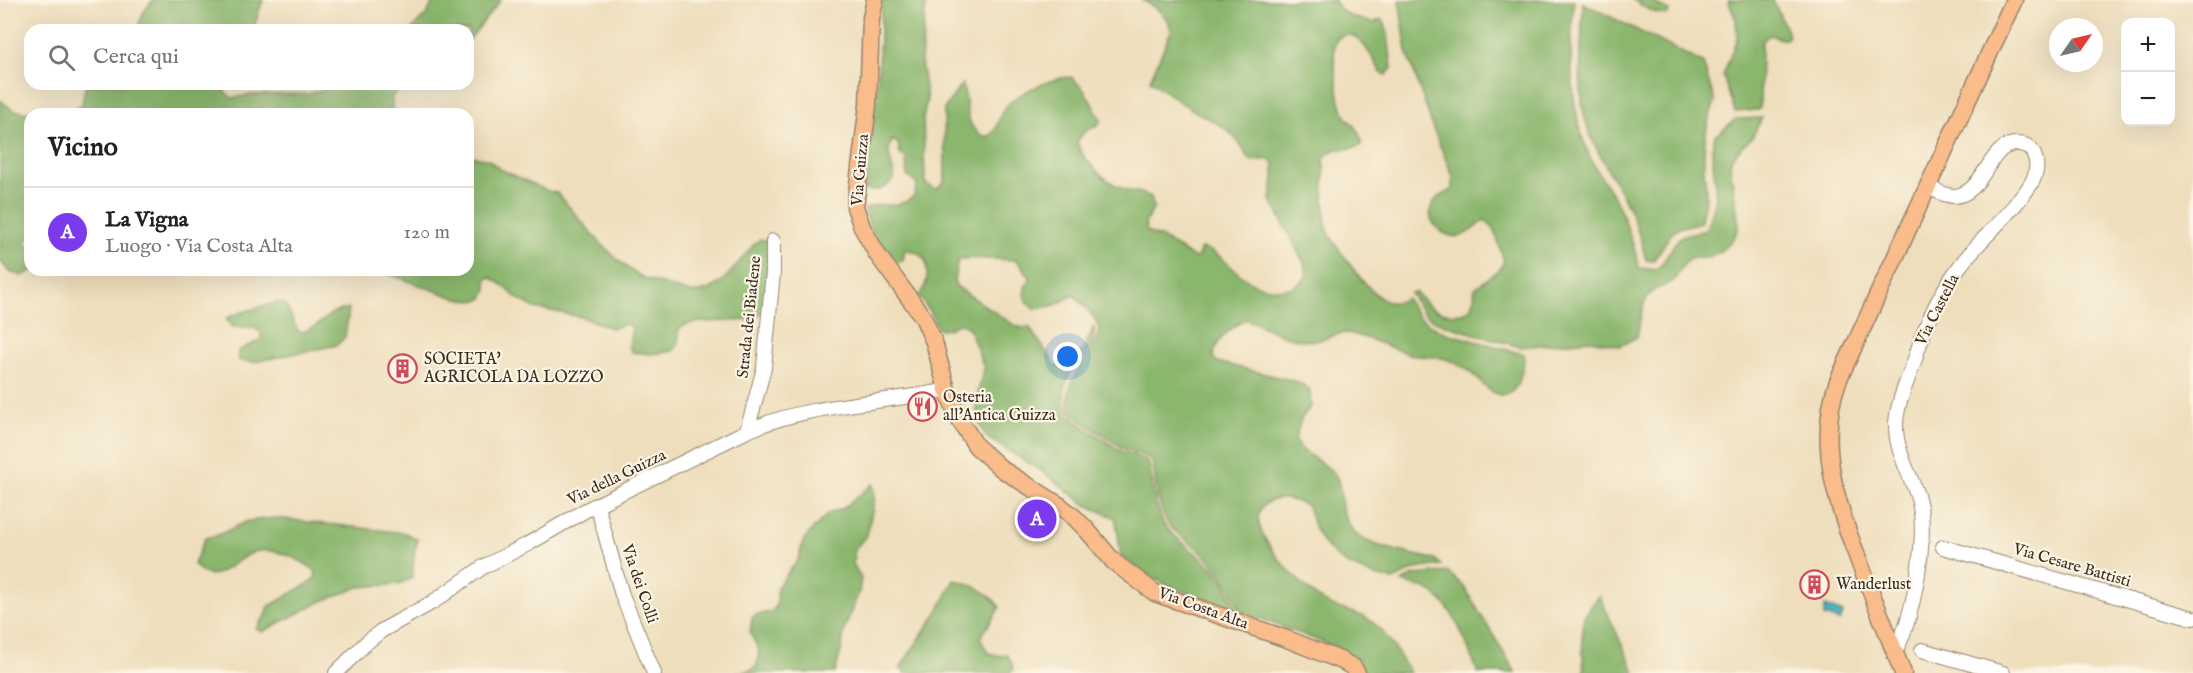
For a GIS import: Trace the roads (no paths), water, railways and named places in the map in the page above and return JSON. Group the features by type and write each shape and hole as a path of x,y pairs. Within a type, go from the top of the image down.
{"main road":[{"name":"Via Guizza","path":"875,0 871,18 868,105 855,207 862,227 877,254 923,317 934,342 947,390"},
{"path":"1903,673 1838,500 1829,454 1828,421 1838,381 2014,0"},
{"name":"Via Costa Alta","path":"947,390 968,434 982,453 1003,470 1074,517 1114,562 1134,579 1155,593 1287,639 1342,661 1353,667 1357,673"}],"street":[{"name":"Via Castella","path":"1894,652 1906,628 1923,537 1919,503 1898,442 1896,425 1898,410 1924,333 1938,303 1963,262 2030,185 2037,166 2035,156 2027,146 2022,144 2007,146 1977,182 1961,195 1953,196 1928,187"},
{"name":"Strada dei Biadene","path":"747,431 764,368 773,272 773,241"},
{"name":"Via della Guizza","path":"336,673 361,647 381,631 433,602 483,567 597,505 747,431 765,423 810,411 901,399 947,390"},
{"name":"Via dei Colli","path":"597,505 622,595 654,673"},
{"name":"Via Cesare Battisti","path":"1943,547 2193,618"},
{"path":"1923,650 2003,673"}],"water":[{"path":"1825,606 1843,613 1840,621 1824,616"}],"place":[{"name":"SOCIETA' AGRICOLA DA LOZZO","path":"403,369"},
{"name":"Osteria all'Antica Guizza","path":"922,407"},
{"name":"La Vigna","path":"1037,519"},
{"name":"Wanderlust","path":"1815,585"}]}
